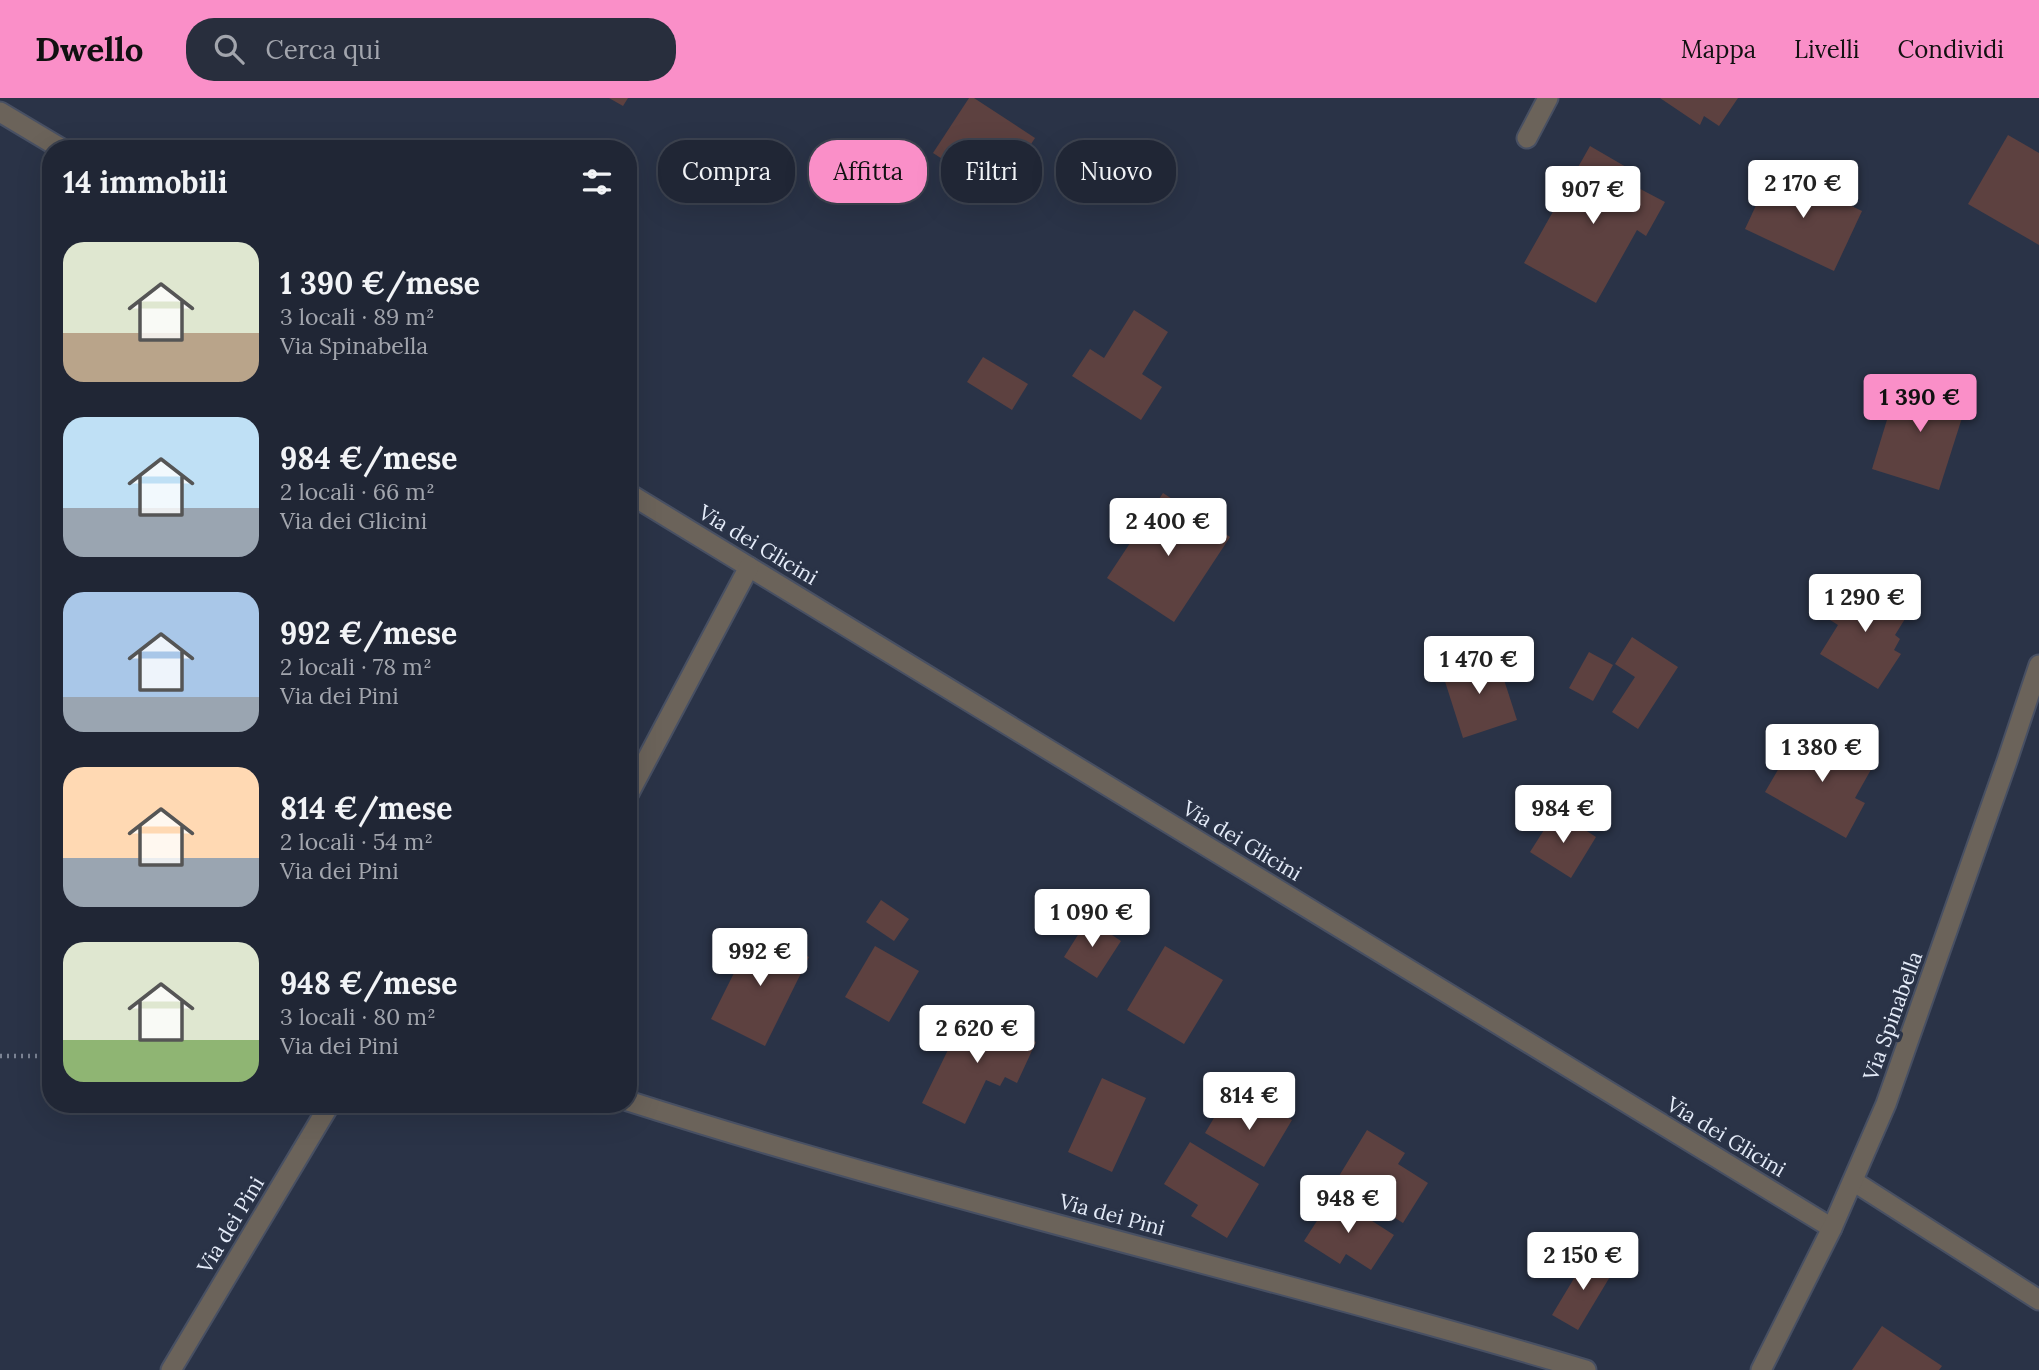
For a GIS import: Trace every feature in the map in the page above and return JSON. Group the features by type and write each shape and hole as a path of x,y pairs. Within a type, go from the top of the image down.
{"street":[{"path":"1527,138 1548,98"},
{"path":"0,112 47,140"},
{"name":"Via dei Glicini","path":"637,499 1832,1228"},
{"path":"637,778 749,567"},
{"name":"Via Spinabella","path":"1761,1370 1832,1228 1895,1078 2039,665"},
{"name":"Via dei Pini","path":"637,1104 831,1164 1420,1321 1586,1370"},
{"name":"Via dei Pini","path":"172,1370 325,1113"},
{"path":"1853,1181 2039,1300"}],"path":[{"path":"0,1056 42,1056"}],"building":[{"path":"609,98 628,98 623,106"},
{"path":"969,98 974,98 1035,138 1034,140 942,140"},
{"path":"1660,98 1738,98 1719,126 1704,116 1700,125"},
{"path":"2008,135 2039,153 2039,245 1968,204"},
{"path":"941,141 941,158 933,153"},
{"path":"1590,146 1633,171 1627,182 1665,202 1646,236 1637,230 1596,303 1524,263"},
{"path":"1773,169 1862,211 1834,271 1745,229"},
{"path":"1134,310 1168,332 1142,374 1162,387 1141,420 1072,376 1090,349 1104,358"},
{"path":"983,357 1028,384 1012,410 967,382"},
{"path":"1900,377 1968,399 1939,490 1872,469"},
{"path":"1163,493 1230,537 1174,622 1107,578"},
{"path":"1852,578 1908,614 1895,635 1900,639 1894,650 1901,654 1878,689 1820,654 1838,625 1827,618"},
{"path":"1632,637 1678,667 1638,729 1612,712 1635,677 1615,664"},
{"path":"1589,652 1613,665 1593,701 1569,688"},
{"path":"1496,655 1517,720 1463,738 1442,672"},
{"path":"1817,734 1873,766 1855,798 1865,803 1846,838 1765,792 1796,739 1809,747"},
{"path":"1556,811 1596,837 1571,878 1530,852"},
{"path":"881,900 909,919 894,941 866,922"},
{"path":"1088,919 1121,941 1097,978 1064,957"},
{"path":"755,931 809,957 765,1046 711,1019"},
{"path":"875,946 919,971 889,1022 845,997"},
{"path":"1165,946 1223,980 1184,1044 1127,1010"},
{"path":"968,1009 1036,1042 1017,1083 1005,1077 1000,1086 986,1080 965,1124 922,1103"},
{"path":"1102,1078 1146,1098 1112,1172 1068,1152"},
{"path":"1224,1101 1256,1120 1265,1105 1292,1120 1264,1167 1205,1133"},
{"path":"1367,1130 1405,1153 1398,1164 1428,1183 1403,1223 1336,1181"},
{"path":"1190,1142 1259,1184 1227,1238 1191,1216 1198,1205 1164,1184"},
{"path":"1333,1196 1394,1235 1371,1270 1346,1254 1340,1264 1304,1241"},
{"path":"1588,1255 1614,1270 1578,1330 1552,1315"},
{"path":"1882,1326 1942,1366 1939,1370 1852,1370"}]}
